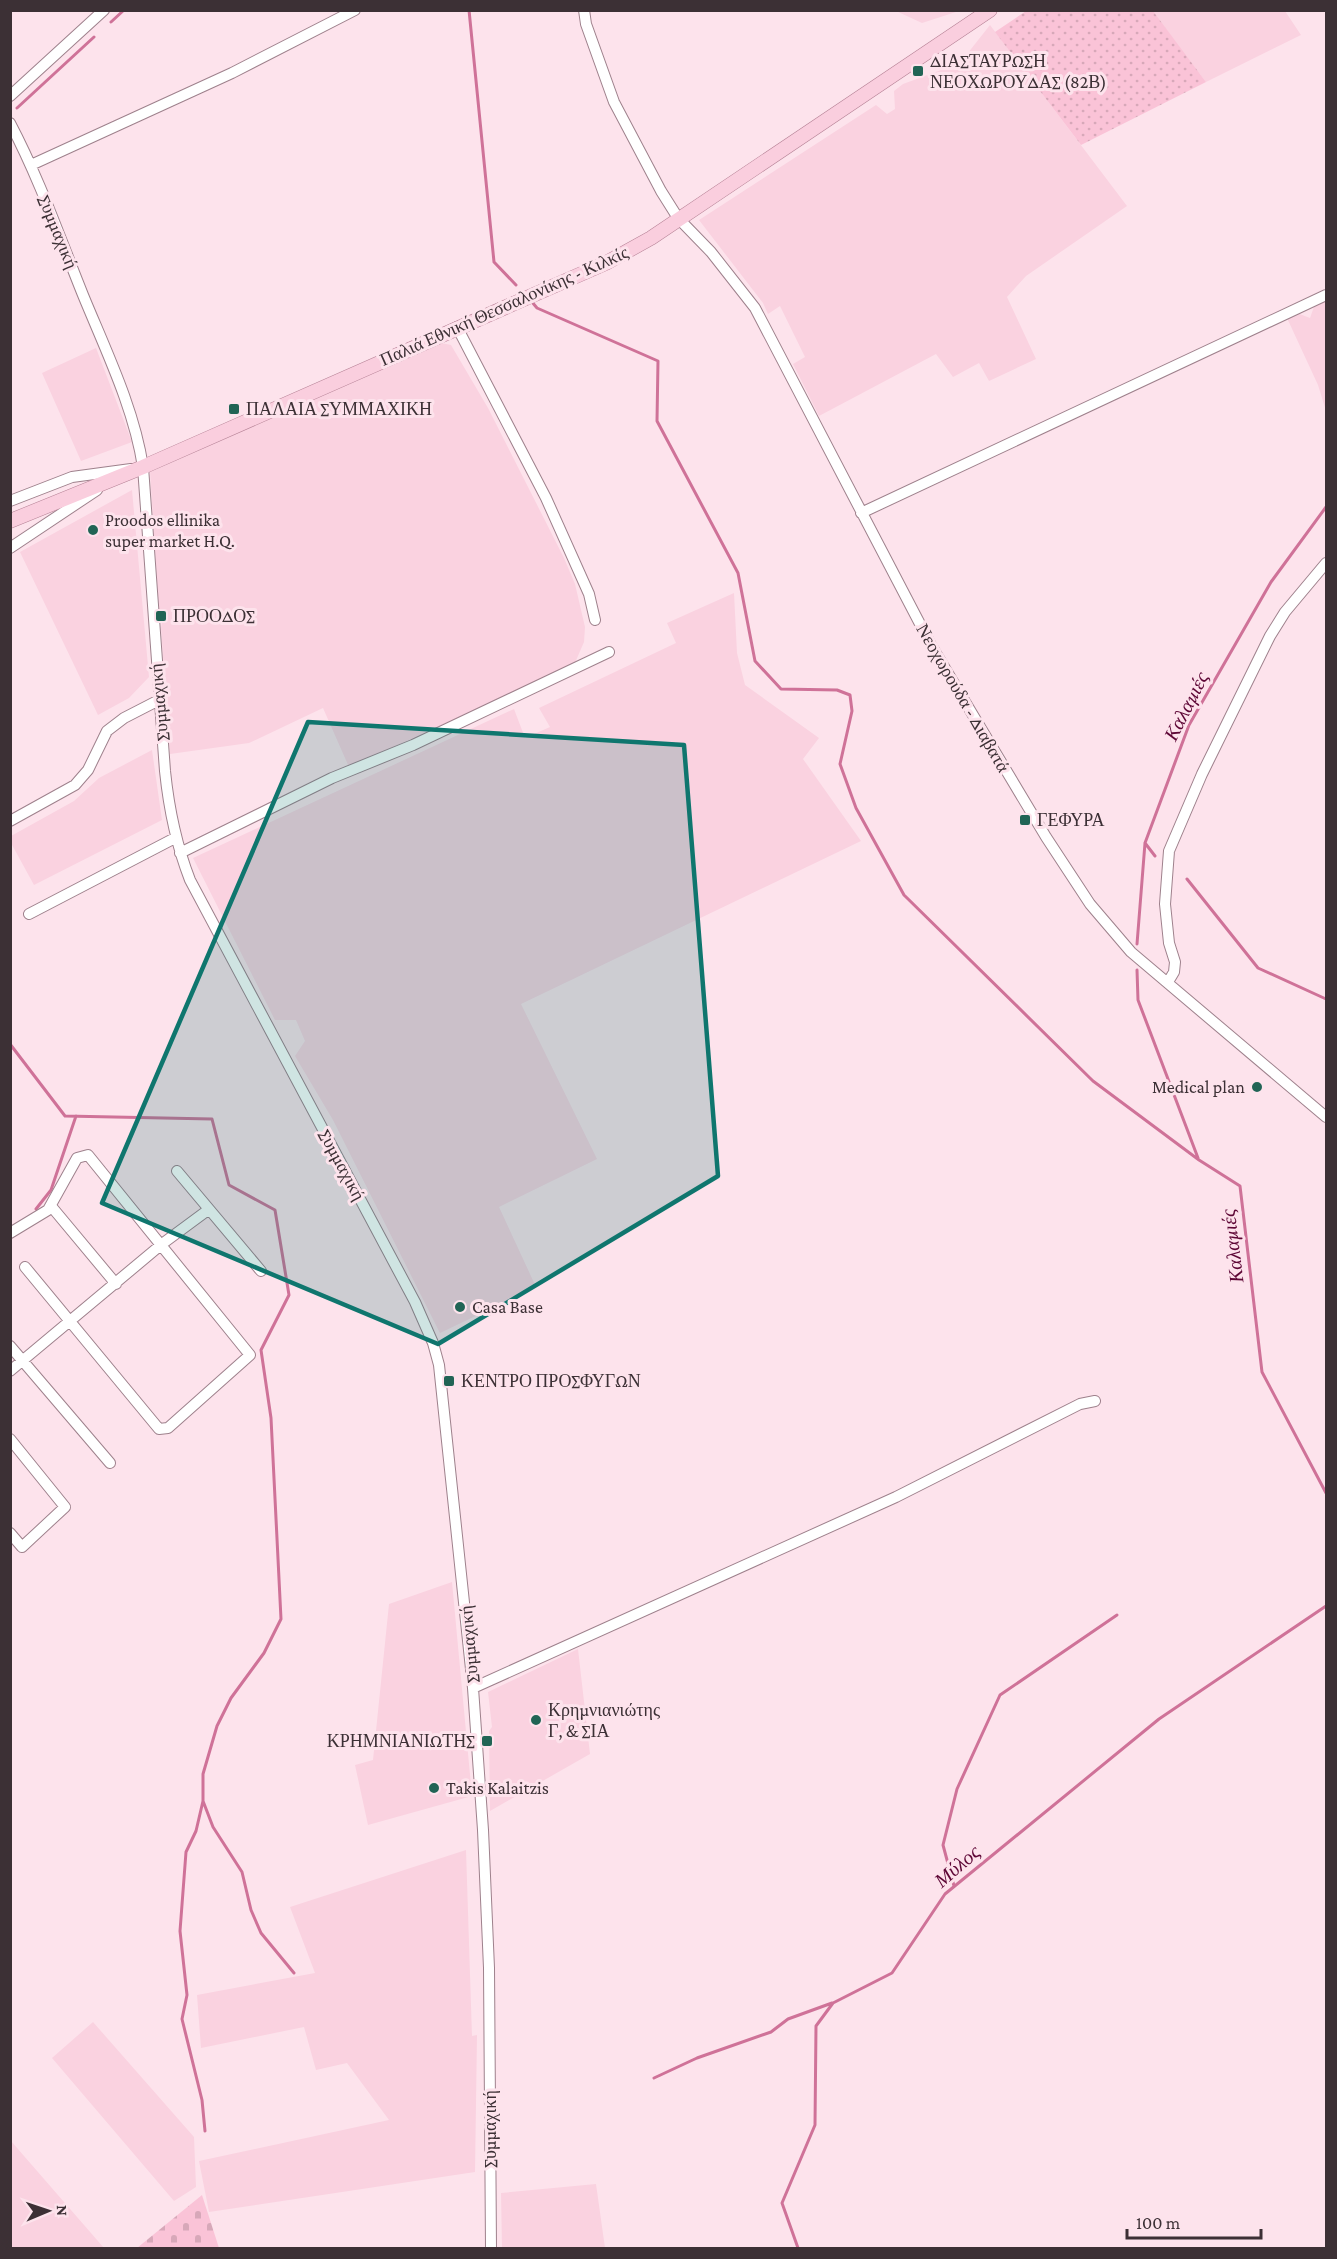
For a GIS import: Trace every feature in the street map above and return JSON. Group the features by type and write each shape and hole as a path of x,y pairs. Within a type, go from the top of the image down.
{"main road":[{"name":"Παλιά Εθνική Θεσσαλονίκης - Κιλκίς","path":"10,521 53,502 111,481 606,263 651,238 990,10"},
{"name":"Παλιά Εθνική Θεσσαλονίκης - Κιλκίς","path":"10,530 56,509 82,493"}],"street":[{"path":"10,96 104,10"},
{"path":"31,165 232,73 355,10"},
{"name":"Νεοχωρούδα - Διαβατά","path":"584,10 586,24 614,102 633,141 678,218 711,252 755,308 931,645 1083,894 1114,935 1326,1117"},
{"name":"Συμμαχική","path":"10,123 31,165 134,422 143,467 165,771 175,838 180,853 190,880 399,1271 433,1343 442,1381 473,1688 489,1968 491,2248"},
{"path":"861,513 1326,295"},
{"path":"457,327 546,498 590,594 595,620"},
{"path":"10,501 72,477 143,467"},
{"path":"10,548 111,481"},
{"path":"1168,982 1174,972 1175,962 1169,943 1165,904 1166,869 1178,827 1270,636 1291,604 1326,563"},
{"path":"180,853 332,778 413,745 609,652"},
{"path":"10,821 75,785 88,770 107,731 124,718 159,700"},
{"path":"29,914 175,838"},
{"path":"10,1233 41,1216 51,1206 77,1158 88,1155 250,1355 168,1428 159,1429 25,1267"},
{"path":"177,1171 261,1271"},
{"path":"51,1206 116,1284"},
{"path":"10,1371 162,1244 208,1210"},
{"path":"10,1346 110,1463"},
{"path":"473,1688 896,1497 1080,1404 1095,1401"},
{"path":"10,1439 65,1507 22,1547 10,1533"}],"highlighted area":[{"path":"308,722 684,745 718,1176 438,1344 102,1203"}],"shaded area":[{"path":"896,11 959,11 922,23"},
{"path":"1152,11 1285,11 1301,35 1206,82"},
{"path":"990,25 1127,206 1026,276 1007,297 1036,359 989,381 979,363 953,377 936,354 819,416 793,364 805,357 780,306 768,314 763,303 699,220 876,105 887,114 895,109 894,91 903,84 960,63"},
{"path":"1326,298 1326,411 1318,385 1287,318 1297,313 1310,318 1315,304"},
{"path":"441,343 451,345 488,408 575,584 585,627 584,642 574,665 349,767 323,708 249,743 170,754 161,628 163,614 159,611 150,472"},
{"path":"96,348 132,442 81,461 42,373"},
{"path":"132,490 149,677 129,698 98,715 20,552"},
{"path":"734,593 737,653 745,685 819,738 803,759 861,841 521,1004 597,1159 499,1207 536,1287 440,1333 333,1120 295,1056 305,1041 296,1020 275,1020 193,858 514,709 525,738 550,727 539,708 676,643 667,623"},
{"path":"152,750 162,820 34,885 11,843 11,836 74,801 99,778"},
{"path":"452,1582 472,1796 368,1825 355,1765 373,1760 389,1604"},
{"path":"578,1649 590,1754 490,1811 489,1731 492,1727 488,1692"},
{"path":"466,1850 472,2036 477,2035 475,2172 209,2212 199,2161 389,2120 347,2063 316,2070 304,2027 201,2048 197,1995 315,1973 290,1907"},
{"path":"93,2022 194,2137 196,2187 174,2201 52,2058"},
{"path":"11,2141 104,2248 11,2248"},
{"path":"596,2184 605,2248 502,2248 501,2193"}],"green space":[{"path":"1026,11 1153,11 1206,82 1081,145 995,32"},
{"path":"202,2195 219,2248 137,2248"}],"waterway":[{"path":"111,22 124,10"},
{"path":"469,10 494,262 516,285"},
{"path":"17,108 94,37"},
{"path":"532,302 537,308 658,361 657,421 738,573 755,661 781,689 837,690 850,695 852,711 840,764 856,808 904,895 1093,1081 1199,1160 1240,1186 1262,1372 1326,1493"},
{"name":"Καλαμιές","path":"1137,944 1145,843 1189,725 1271,582 1326,507"},
{"path":"1145,843 1155,856"},
{"path":"1187,879 1258,968 1326,999"},
{"name":"Καλαμιές","path":"1137,970 1138,1000 1198,1158"},
{"path":"10,1044 65,1116 212,1119 229,1185 275,1210 289,1295 261,1350 271,1418 281,1619 264,1653 231,1698 217,1726 203,1774 203,1801 213,1827 242,1872 251,1910 261,1933 294,1973"},
{"path":"36,1209 51,1190 76,1116"},
{"name":"Μύλος","path":"798,2248 782,2203 815,2125 816,2026 833,2003 892,1973 945,1894 1159,1719 1326,1606"},
{"path":"954,1886 943,1845 957,1789 1000,1695 1117,1615"},
{"path":"203,1801 196,1831 186,1852 180,1931 187,1995 182,2019 202,2100 205,2131"},
{"path":"654,2078 697,2058 771,2032 788,2019 832,2003"}],"place":[{"name":"ΔΙΑΣΤΑΥΡΩΣΗ ΝΕΟΧΩΡΟΥΔΑΣ (82Β)","path":"918,71"},
{"name":"ΠΑΛΑΙΑ ΣΥΜΜΑΧΙΚΗ","path":"234,409"},
{"name":"Proodos ellinika super market H.Q.","path":"93,530"},
{"name":"ΠΡΟΟΔΟΣ","path":"161,616"},
{"name":"ΓΕΦΥΡΑ","path":"1025,820"},
{"name":"Medical plan","path":"1257,1087"},
{"name":"Casa Base","path":"460,1307"},
{"name":"ΚΕΝΤΡΟ ΠΡΟΣΦΥΓΩΝ","path":"449,1381"},
{"name":"Κρημνιανιώτης Γ, & ΣΙΑ","path":"536,1720"},
{"name":"ΚΡΗΜΝΙΑΝΙΩΤΗΣ","path":"487,1741"},
{"name":"Takis Kalaitzis","path":"434,1788"}]}
